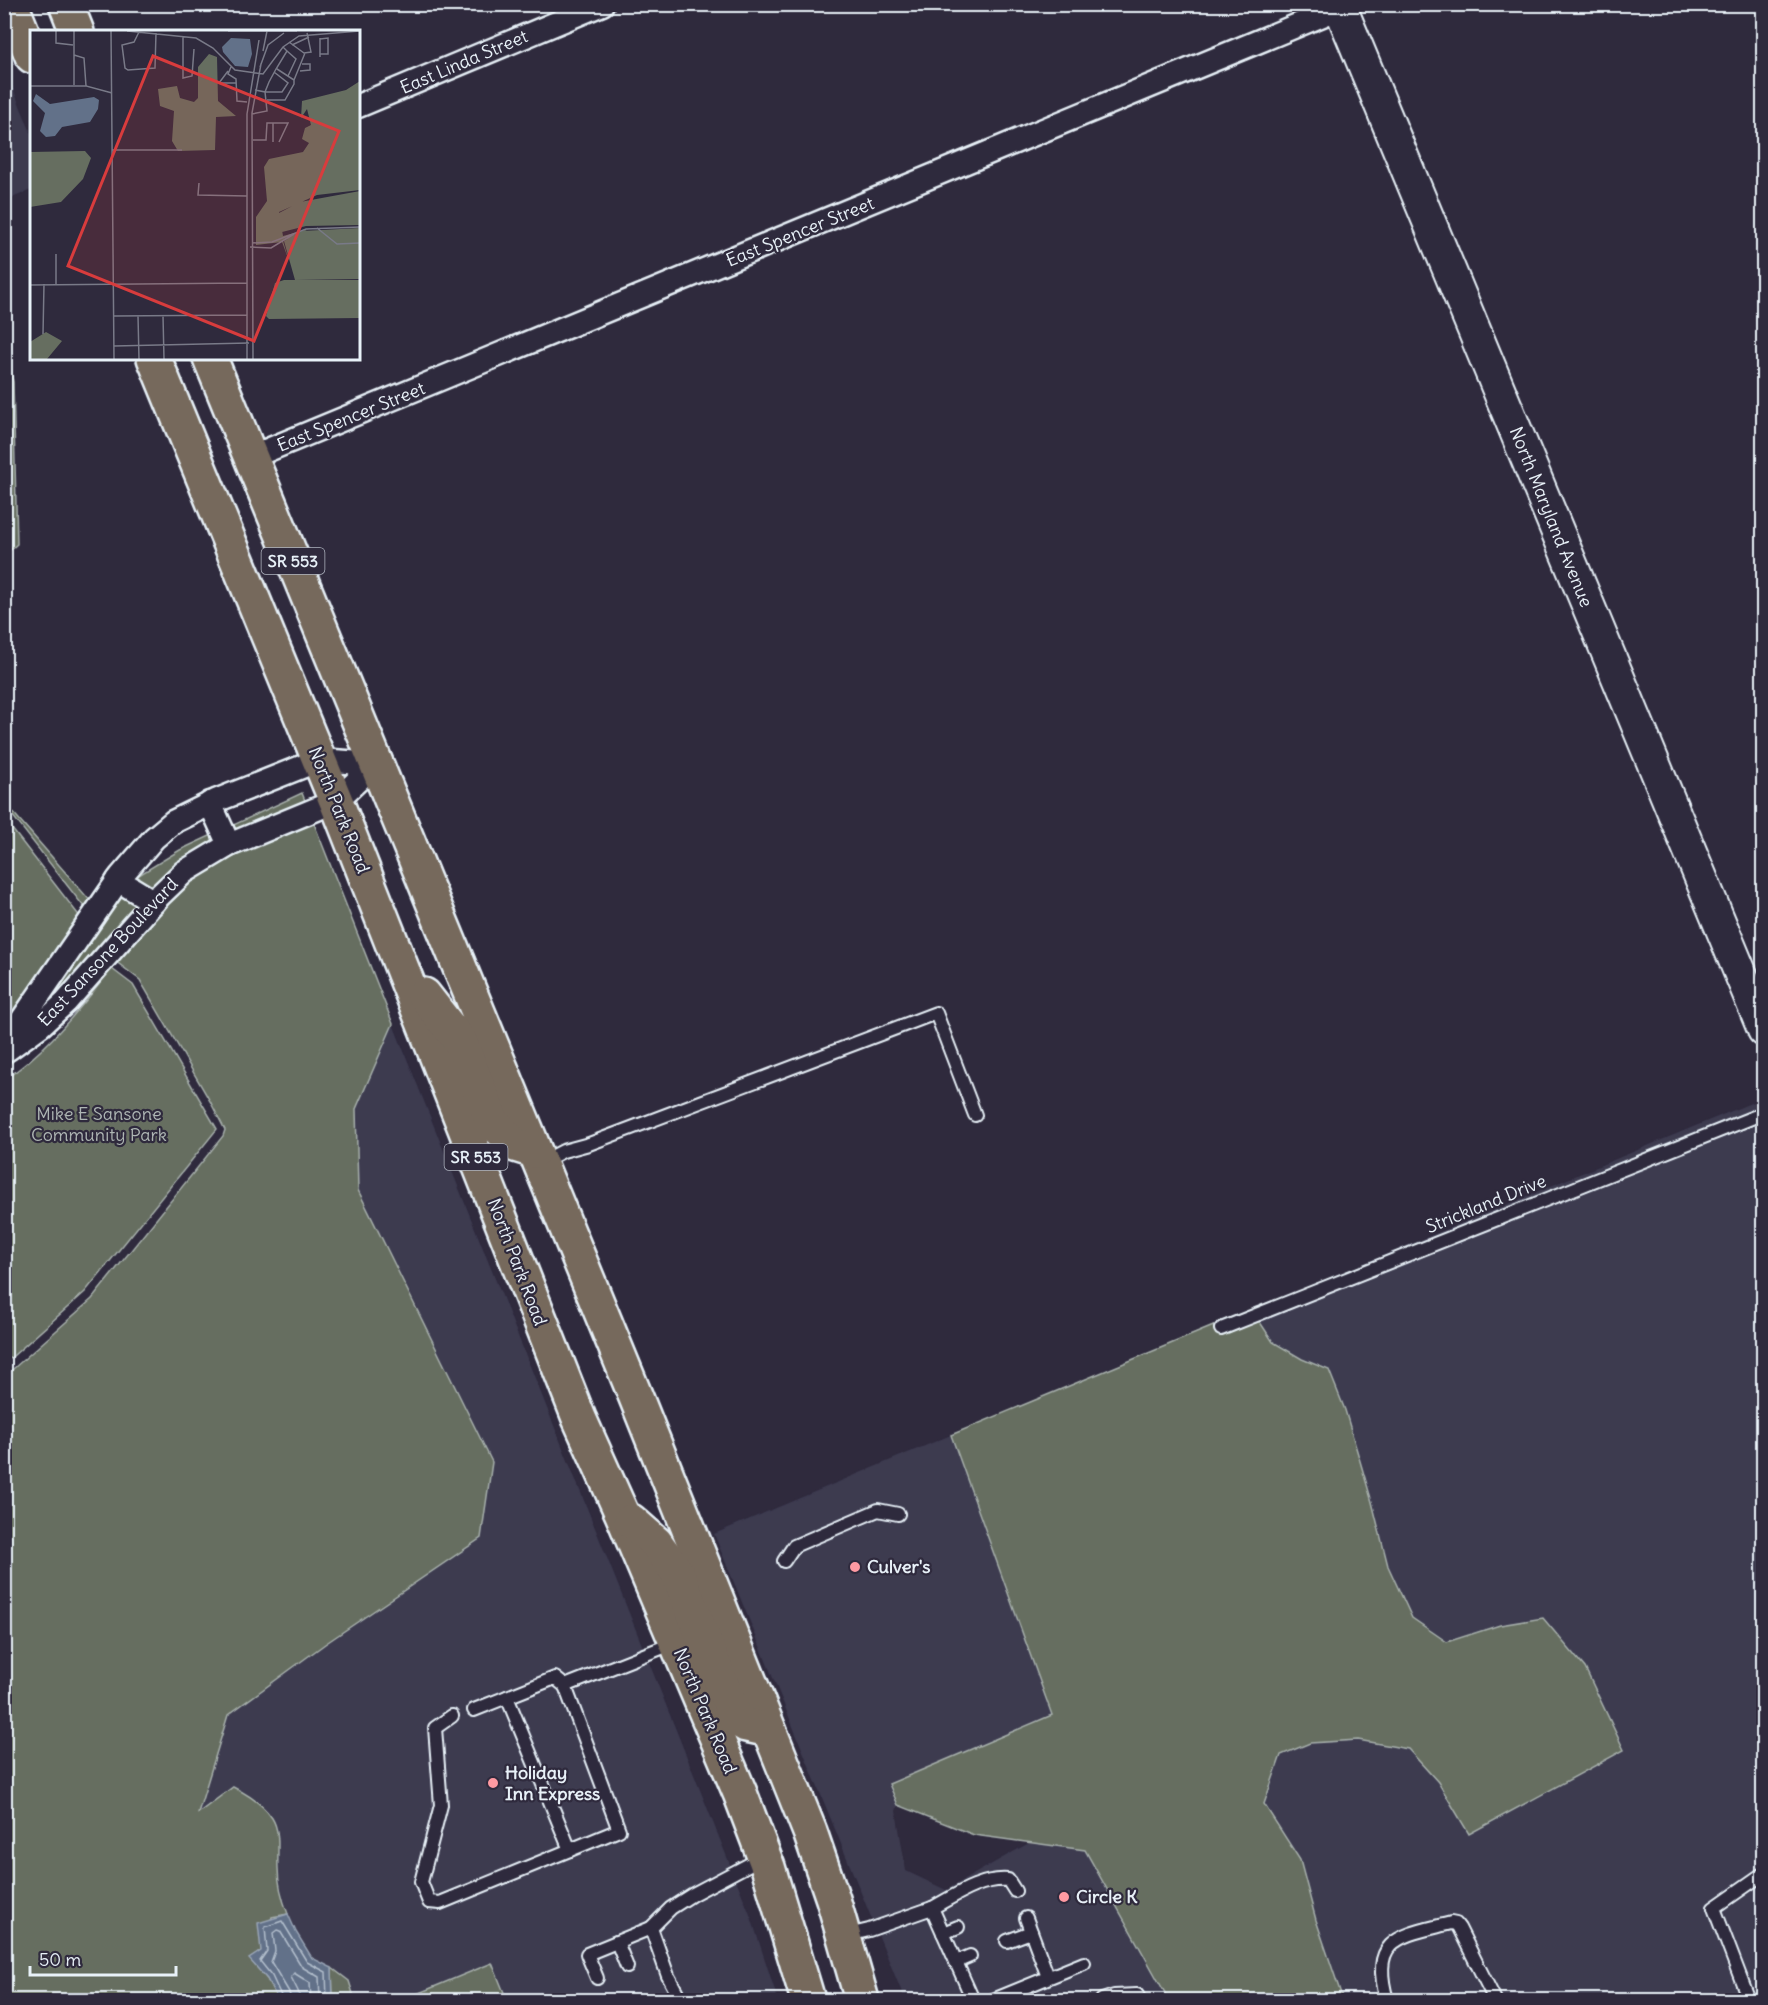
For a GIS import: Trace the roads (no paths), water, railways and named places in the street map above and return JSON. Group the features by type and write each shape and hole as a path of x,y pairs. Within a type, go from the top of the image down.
{"main road":[{"path":"11,4 30,51"},
{"path":"66,4 77,30"},
{"name":"North Park Road","path":"155,360 336,801 579,1418 740,1792 788,1927 808,2001"},
{"name":"SR 553","path":"211,360 635,1395 810,1832 844,1936 862,2001"},
{"path":"401,965 460,1041 492,1121 515,1145 536,1157"},
{"path":"622,1514 656,1543 677,1572 736,1719 746,1725 769,1730"}],"street":[{"name":"East Linda Street","path":"360,105 602,4"},
{"name":"East Spencer Street","path":"250,458 1343,6"},
{"name":"North Maryland Avenue","path":"1343,6 1764,1030"},
{"name":"East Sansone Boulevard","path":"4,1046 118,880 154,838 173,822 210,803 319,760 375,764"},
{"name":"East Sansone Boulevard","path":"4,1051 41,1025 66,1002 154,902 184,872 229,845 336,801 375,764"},
{"path":"210,803 229,845"},
{"path":"118,880 154,902"}],"lane":[{"path":"536,1157 589,1144 936,1012 975,1115"},
{"name":"Strickland Drive","path":"1221,1329 1764,1113"},
{"path":"784,1561 794,1546 878,1510 898,1514"},
{"path":"565,1686 675,1642"},
{"path":"452,1716 435,1728 441,1805 421,1882 429,1902 440,1903 619,1830 565,1686 555,1678 474,1710"},
{"path":"507,1697 570,1850"},
{"path":"597,1978 587,1954 651,1928 671,1908 693,1894 764,1857"},
{"path":"1749,2001 1714,1908 1764,1873"},
{"path":"844,1936 869,1930 932,1908 969,1888 994,1879 1008,1880 1015,1891"},
{"path":"932,1908 973,2001"},
{"path":"1026,1918 1048,1977"},
{"path":"1387,2001 1382,1968 1388,1946 1394,1940 1410,1933 1451,1923 1456,1924 1459,1928 1495,2001"},
{"path":"943,1933 958,1927"},
{"path":"651,1928 668,1976 681,2001"},
{"path":"1007,1941 1031,1932"},
{"path":"617,1942 627,1967"},
{"path":"956,1962 970,1956"},
{"path":"993,2001 1084,1963"},
{"path":"1102,2001 1114,1996 1137,1995 1140,2001"}],"water":[{"path":"288,1914 312,1958 332,1968 333,2000 278,2000 267,1979 249,1959 261,1951 258,1923"}],"place":[{"name":"Culver's","path":"855,1567"},
{"name":"Holiday Inn Express","path":"493,1783"},
{"name":"Circle K","path":"1064,1897"}],"park label":[{"name":"Mike E Sansone Community Park","path":"99,1124"}]}
